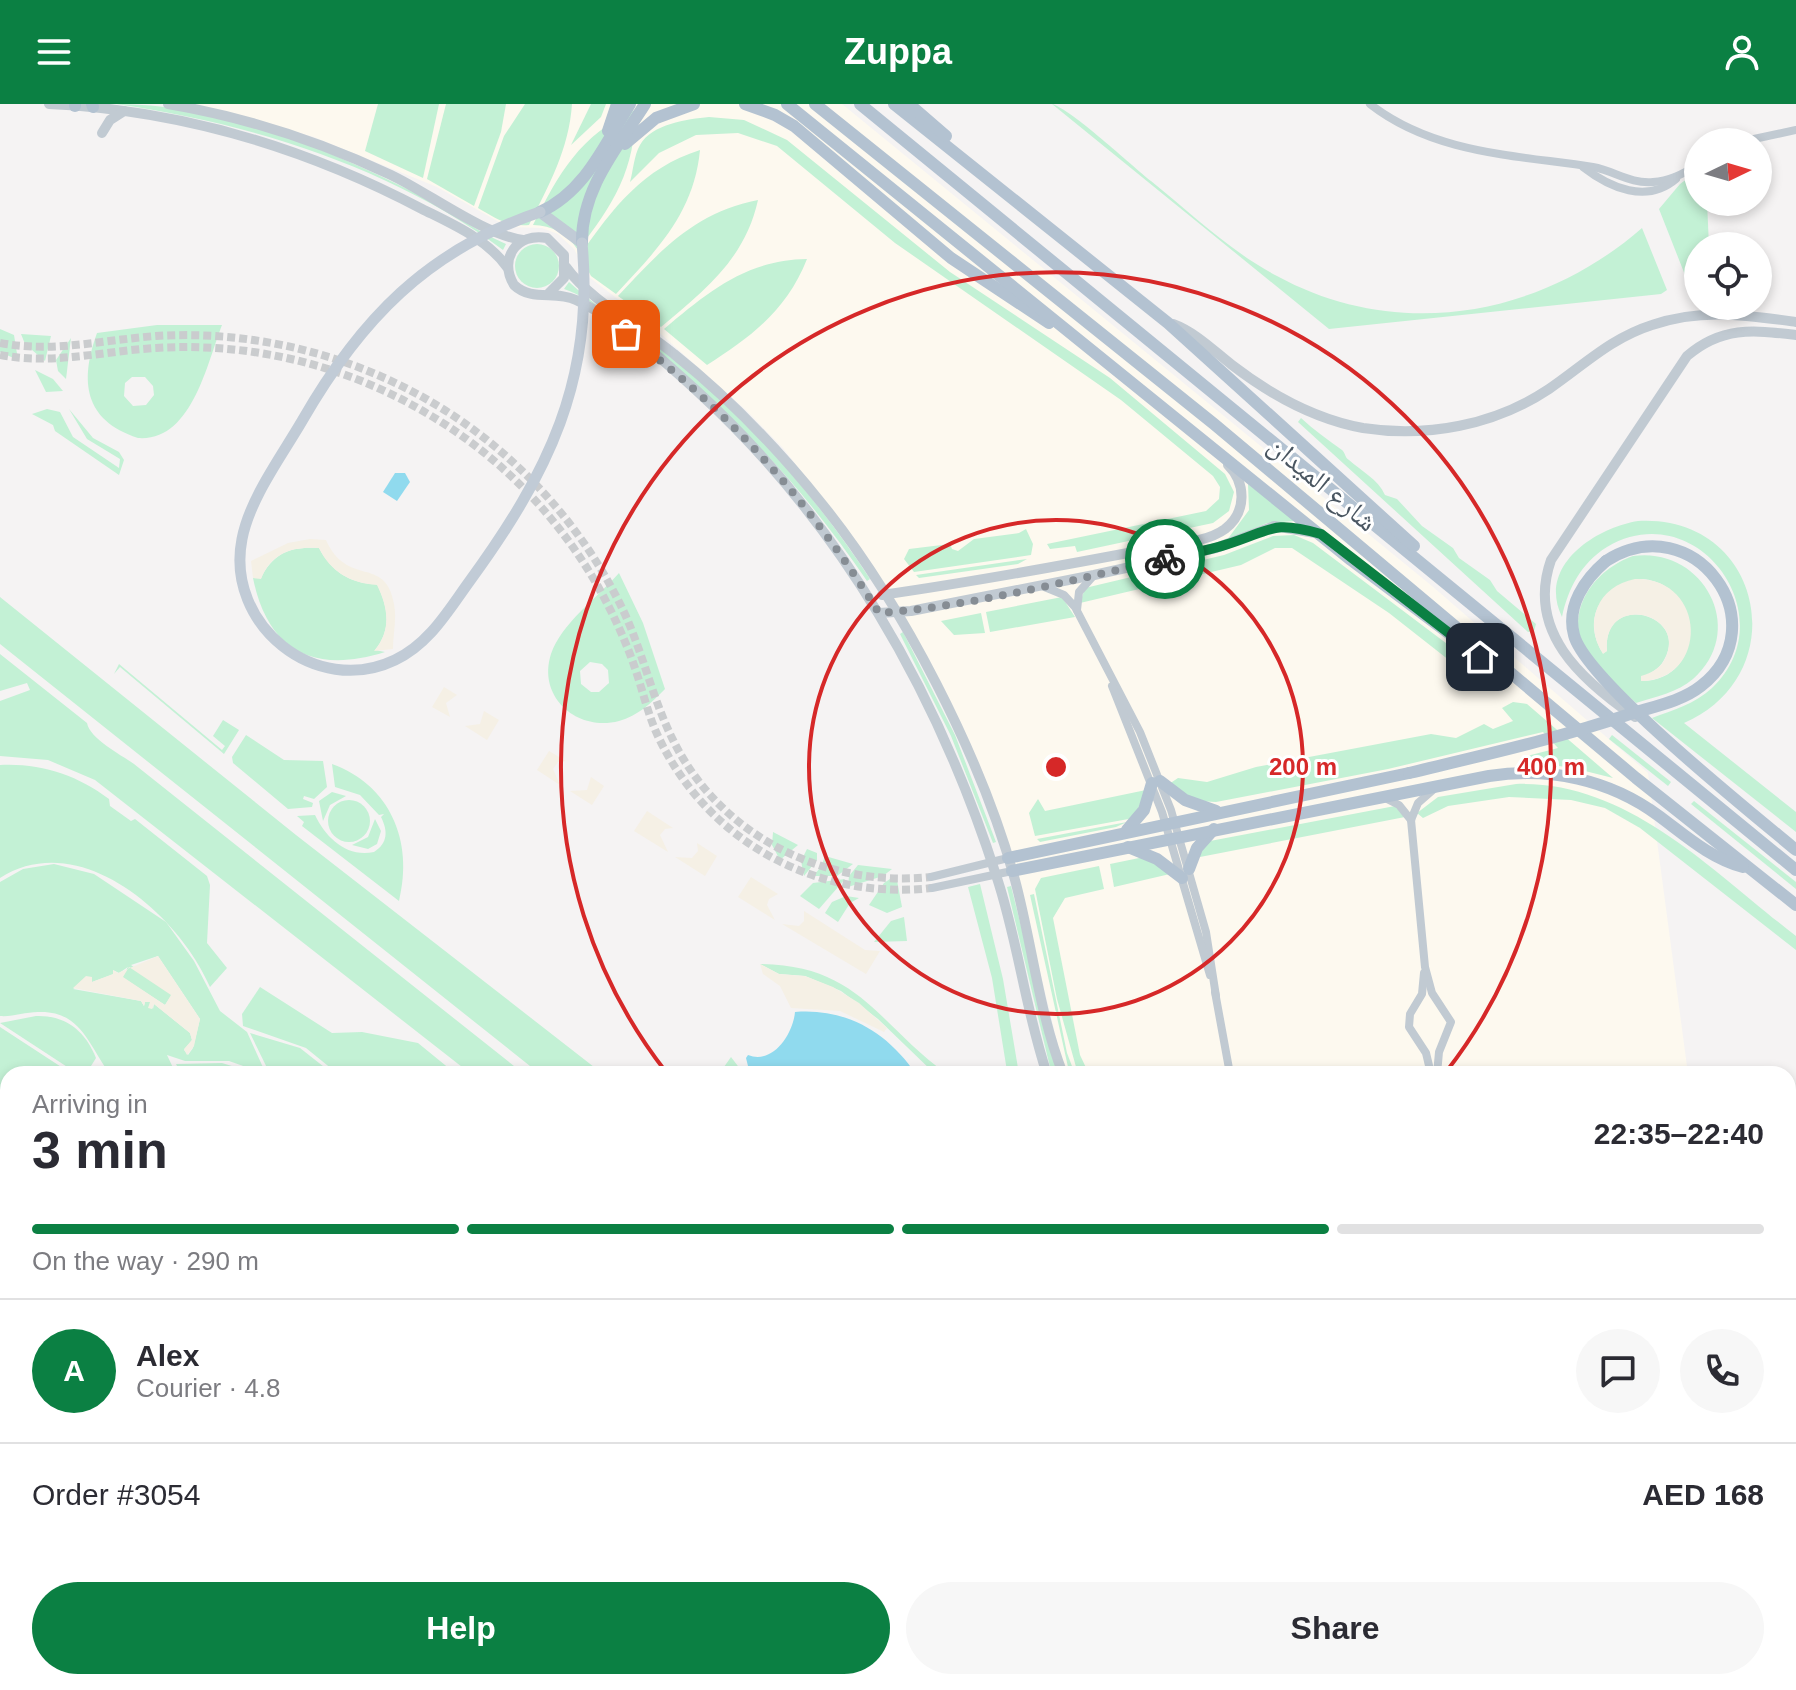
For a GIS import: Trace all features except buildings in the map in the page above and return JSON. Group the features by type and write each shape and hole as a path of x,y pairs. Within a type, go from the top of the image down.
{"main road":[{"path":"607,153 617,104"},
{"path":"630,104 607,153 589,197 582,243 585,290 583,339 576,378 558,434 522,504 438,625 407,653 366,669 322,667 282,647 266,632 249,604 242,582 241,549 254,506 310,407 357,336 404,288 469,243 540,212 573,191 607,153 645,104"},
{"path":"607,153 647,124 694,104"},
{"path":"745,104 785,120 968,271 1084,343"},
{"path":"787,104 1321,534 1504,676 1555,711"},
{"name":"شارع الميدان","path":"815,104 1214,424 1555,711 1796,905"},
{"name":"شارع الميدان","path":"860,104 1796,870"},
{"path":"894,104 1168,323 1413,545 1448,584"},
{"path":"909,104 941,130 953,150"},
{"path":"540,212 582,243"},
{"path":"1008,858 1409,773 1600,724 1688,694 1709,679 1724,657 1731,630 1728,602 1715,577 1695,558 1668,547 1631,548 1606,561 1578,595 1572,621 1574,637 1586,659 1657,731 1796,850"},
{"path":"1012,871 1125,846 1516,772 1583,779 1633,799 1707,852 1750,869"},
{"path":"1124,832 1144,810 1156,782 1193,804 1219,812"},
{"path":"1125,846 1185,874 1197,848 1214,829"}],"street":[{"path":"49,104 93,106 227,131 321,161 440,218 486,244 507,267 511,281 522,292 537,296 549,293 570,297 590,308 667,365 710,403 803,503 879,613 933,714 996,874 1045,1066"},
{"path":"168,104 222,115 318,145 405,182 494,232 523,240"},
{"path":"1370,104 1403,127 1430,139 1481,151 1583,166 1643,183 1684,173"},
{"path":"102,133 110,120 124,111"},
{"path":"1772,135 1796,130"},
{"path":"507,267 512,251 523,240 535,236 553,241 561,249 566,267 588,291 687,365 754,427 823,505 886,594 956,729 1008,858 1061,1066"},
{"path":"549,293 561,283 566,267"},
{"path":"1168,323 1189,332 1255,382 1296,406 1350,425 1408,431 1459,426 1509,411 1551,388 1609,344 1664,321 1723,313 1796,322"},
{"path":"1657,731 1597,688 1558,646 1545,609 1545,579 1551,560 1687,356 1703,344 1732,332 1752,329 1796,335"},
{"path":"869,597 1060,566 1219,533 1237,517 1241,487 1234,470 1199,435"},
{"path":"879,613 1094,575 1216,548 1274,526 1290,526 1321,534"},
{"path":"1077,611 1079,592 1094,575"},
{"path":"1042,586 1064,595 1077,611 1102,658 1156,782 1206,932 1229,1066"},
{"path":"1438,1066 1443,1041 1451,1022 1432,993 1425,967 1411,820 1422,798 1441,785"},
{"path":"1382,796 1399,805 1411,820"},
{"path":"931,877 1008,858"},
{"path":"932,888 1012,871"},
{"path":"1417,1007 1425,967"},
{"path":"1428,1066 1420,1043 1409,1027 1410,1014 1417,1007 1429,1003 1441,1006"},
{"path":"1420,1043 1434,1045 1443,1041"}],"shaded area":[{"path":"192,104 842,104 1432,586 1648,773 1687,1066 1063,1066 1024,906 968,748 845,527 783,448 747,411 644,319 589,277 574,249 558,234 542,228 508,227 437,187 314,137"}],"green space":[{"path":"116,104 193,111 270,131 380,176 506,244 503,250 415,195 319,153 218,123"},
{"path":"378,104 439,104 423,178 365,151"},
{"path":"446,104 506,104 501,132 474,206 427,179"},
{"path":"525,104 572,104 567,136 544,196 529,225 515,225 478,208 504,136"},
{"path":"591,104 606,104 601,117 571,145"},
{"path":"1052,104 1087,127 1244,256 1277,276 1323,297 1371,309 1419,313 1467,310 1514,300 1559,282 1602,258 1642,228 1667,290 1661,294 1329,329"},
{"path":"635,110 627,168 612,201 578,250 558,232 533,225 573,157 600,131"},
{"path":"709,117 744,120 787,140 950,272 1110,378 1225,474 1234,492 1229,511 1213,523 1077,552 1075,546 1050,549 1047,544 1206,511 1219,499 1220,487 1213,476 1121,400 895,243 777,146 738,133 696,135 659,153 630,182 640,145 653,132 671,124"},
{"path":"700,150 682,212 659,246 616,294 591,276 580,255 631,192 662,167"},
{"path":"1684,181 1684,216 1708,216 1708,232 1684,232 1684,272 1659,209"},
{"path":"758,200 744,240 721,272 661,327 618,296 664,249 697,224 715,214"},
{"path":"537,244 553,250 559,266 553,282 537,288 521,282 515,266 521,250"},
{"path":"807,259 789,293 766,321 707,365 664,329 729,280 765,265"},
{"path":"569,282 678,362 732,411 806,491 870,579 867,581 818,514 735,422 613,318 564,289"},
{"path":"157,325 222,325 203,379 184,414 172,427 156,436 138,438 106,421 90,396 88,367 97,333","holes":["132,377 145,377 153,386 154,395 146,405 133,406 124,396 125,383"]},
{"path":"0,329 14,335 18,360 0,352"},
{"path":"21,334 51,336 45,361 25,344"},
{"path":"71,338 66,379 58,371 56,360"},
{"path":"35,370 53,379 63,391 46,392"},
{"path":"47,409 60,412 73,437 119,468 120,459 87,439 69,409 93,438 119,452 124,460 119,475 55,431 53,425 32,414"},
{"path":"1301,418 1342,450 1348,459 1378,484 1385,495 1397,499 1422,526 1490,580 1497,591 1536,624 1534,631 1528,632 1298,422"},
{"path":"1248,484 1296,521 1267,523 1227,540 1249,510"},
{"path":"1638,521 1680,526 1714,543 1737,569 1750,601 1752,636 1742,670 1719,700 1684,723 1796,812 1796,832 1652,718 1705,694 1733,659 1740,629 1735,598 1721,571 1700,550 1672,537 1640,535 1607,547 1590,561 1577,578 1562,617 1556,599 1557,581 1574,552 1604,532"},
{"path":"1026,529 1033,544 1031,555 914,572 904,559 909,549 950,544 952,549 958,551 974,539 1019,533"},
{"path":"1294,535 1313,543 1495,680 1495,689 1487,690 1389,613 1292,548 1275,548 1241,565 1080,603 1085,588 1224,555 1273,536"},
{"path":"300,548 319,548 342,575 358,582 377,584 384,601 386,626 375,650 385,652 337,660 316,658 298,651 283,640 270,624 253,578 261,578 271,562 284,553"},
{"path":"1633,556 1658,556 1680,564 1698,578 1710,595 1717,616 1717,638 1709,659 1693,679 1673,691 1636,703 1593,664 1579,634 1581,605 1588,592 1596,580 1619,562","holes":["1643,579 1663,585 1678,598 1687,614 1690,633 1687,651 1677,666 1662,677 1641,681 1664,660 1669,644 1666,631 1657,621 1644,615 1630,615 1618,620 1609,632 1607,651 1603,653 1594,627 1595,615 1607,595 1617,587"]},
{"path":"1027,559 1018,564 919,578 916,575"},
{"path":"619,573 643,623 665,689 632,716 603,723 589,721 575,716 555,697 548,670 551,654 563,632","holes":["590,662 602,664 608,670 609,683 599,692 591,692 581,684 580,671"]},
{"path":"0,597 296,835 593,1066 530,1066 0,644"},
{"path":"1062,597 1075,617 990,632 986,612"},
{"path":"981,613 985,633 954,635 941,621"},
{"path":"903,632 955,735 996,842 993,843 951,736 900,634"},
{"path":"0,654 87,723 99,740 134,764 514,1066 461,1066 95,780 48,760 0,756 0,701 30,690 27,683 0,691"},
{"path":"119,664 222,750 225,746 213,736 223,720 239,730 224,754 120,667 114,674"},
{"path":"1513,702 1527,704 1613,778 1530,762 1527,756 1558,748 1543,732 1388,769 1216,802 1197,801 1169,784 1178,778 1207,782 1256,767 1431,734 1456,738 1484,724 1493,729 1513,721 1502,708"},
{"path":"246,735 284,760 323,761 327,787 314,799 304,796 303,799 313,803 312,807 288,809 233,763 232,757"},
{"path":"1612,735 1671,782 1668,786 1609,739"},
{"path":"332,764 352,773 369,786 393,818 403,857 399,901 302,826 304,822 297,816 315,815 331,838 346,849 374,852 382,845 385,827 381,817 384,814 379,815 360,795 335,787"},
{"path":"0,765 30,766 58,772 84,783 109,799 110,806 131,821 135,819 207,876 210,885 207,943 227,968 210,987 175,932 151,907 123,886 93,871 62,863 31,865 0,878"},
{"path":"1516,784 1557,787 1595,797 1632,813 1667,834 1796,936 1796,950 1640,828 1605,808 1571,800 1509,797 1448,806 1423,818 1417,813 1438,797"},
{"path":"1146,790 1134,818 1035,836 1029,813 1038,799 1045,811"},
{"path":"332,792 346,796 330,805 323,821 319,801"},
{"path":"349,800 364,806 370,821 364,836 349,842 334,836 328,821 334,806"},
{"path":"1694,801 1796,882 1796,889 1691,804"},
{"path":"1395,806 1405,817 1200,857 1198,853 1210,841"},
{"path":"375,819 381,831 377,844 368,849 352,845 368,837"},
{"path":"1127,822 1116,827 1040,842 1037,839"},
{"path":"773,832 798,845 780,860 772,845"},
{"path":"807,849 817,853 817,860 804,876 801,861"},
{"path":"825,856 853,864 837,876 813,876"},
{"path":"1144,857 1170,874 1114,887 1110,864"},
{"path":"54,864 94,874 166,922 194,961 220,1011 247,1032 262,1066 243,1066 229,1061 185,1061 167,1055 172,1066 105,1066 82,1032 64,1017 38,1012 0,1016 0,882 23,869","holes":["158,956 200,1019 193,1048 188,1055 184,1050 192,1040 190,1033 154,1004 153,1009 150,1002 145,1002 144,1006 141,1001 73,989 92,978 92,982 114,974 113,970 119,973 128,967 122,977 165,1005 172,995 131,965"]},
{"path":"858,865 892,869 883,876 848,887 849,876"},
{"path":"1099,866 1104,889 1065,898 1053,918 1080,1055 1085,1066 1076,1066 1057,999 1035,889 1041,878"},
{"path":"896,875 902,907 887,913 869,905 884,883"},
{"path":"845,879 819,909 800,896 813,883"},
{"path":"980,884 1003,979 1018,1066 1006,1066 992,978 968,887"},
{"path":"1011,886 1056,1066 1049,1063 1007,887"},
{"path":"1034,894 1072,1066 1068,1066 1030,895"},
{"path":"846,896 859,898 850,903 838,922 825,913 832,902"},
{"path":"904,917 907,941 874,942 891,921"},
{"path":"760,964 794,967 845,986 937,1066 927,1066 878,1019 841,991 805,976 779,974"},
{"path":"260,987 332,1033 362,1032 418,1043 446,1066 328,1066 306,1048 243,1026 242,1014"},
{"path":"36,1016 56,1018 80,1033 96,1058 91,1066 66,1066 0,1023"},
{"path":"0,1027 60,1066 0,1066"},
{"path":"250,1033 300,1048 323,1066 266,1066"},
{"path":"731,1057 738,1066 725,1066"},
{"path":"222,1063 232,1066 177,1066"}],"sand":[{"path":"326,540 344,563 375,575 390,589 395,621 393,649 374,651 386,627 384,602 377,585 342,575 329,564 319,548 300,548 284,553 270,563 261,579 253,578 251,561 288,543"},
{"path":"1635,579 1659,583 1676,594 1687,610 1691,629 1688,648 1679,664 1664,676 1641,681 1641,676 1656,670 1666,657 1669,641 1665,628 1642,615 1629,615 1617,621 1609,633 1607,651 1603,654 1594,630 1603,597 1622,583"},
{"path":"444,687 457,695 446,703 450,717 432,707"},
{"path":"484,711 499,720 487,740 465,726 480,724"},
{"path":"549,751 566,761 558,762 553,769 560,785 537,770"},
{"path":"591,777 604,786 592,805 570,791 587,790"},
{"path":"647,811 673,828 665,829 660,835 668,852 634,831"},
{"path":"697,843 717,856 705,876 675,857 692,858 698,851"},
{"path":"751,877 778,894 769,899 767,905 775,920 738,897"},
{"path":"804,911 865,950 880,951 866,974 782,924 799,926 804,921"},
{"path":"158,956 200,1019 194,1046 187,1055 184,1049 192,1040 190,1033 154,1004 152,1009 148,1008 150,1002 145,1002 144,1006 141,1001 73,988 86,976 92,977 92,982 113,974 113,970 118,973 128,969 123,977 165,1005 171,995 130,968"},
{"path":"760,964 779,974 805,976 833,987 859,1003 887,1028 884,1032 840,1011 791,1008 780,986 763,974"}],"water":[{"path":"395,473 405,473 410,482 397,501 383,492"},
{"path":"795,1012 832,1014 848,1019 879,1035 910,1066 748,1066 748,1055 766,1056 780,1046"}],"tunnel":[{"path":"0,343 40,347 156,336 228,337 299,349 334,359 368,371 433,403 462,421 515,464 582,540 625,615 672,738 692,773 717,803 747,828 779,848 815,864 852,874 891,878 931,877"},
{"path":"0,355 40,359 192,347 262,353 297,360 364,382 428,414 501,467 563,533 602,594 623,637 657,734 678,772 704,805 735,833 769,856 807,873 847,884 889,890 932,888"}],"way so far":[{"path":"626,334 693,388 759,452 803,503 879,613 911,611 1165,559"}],"route":[{"path":"1165,559 1216,548 1274,526 1290,526 1321,534 1480,657"}]}
